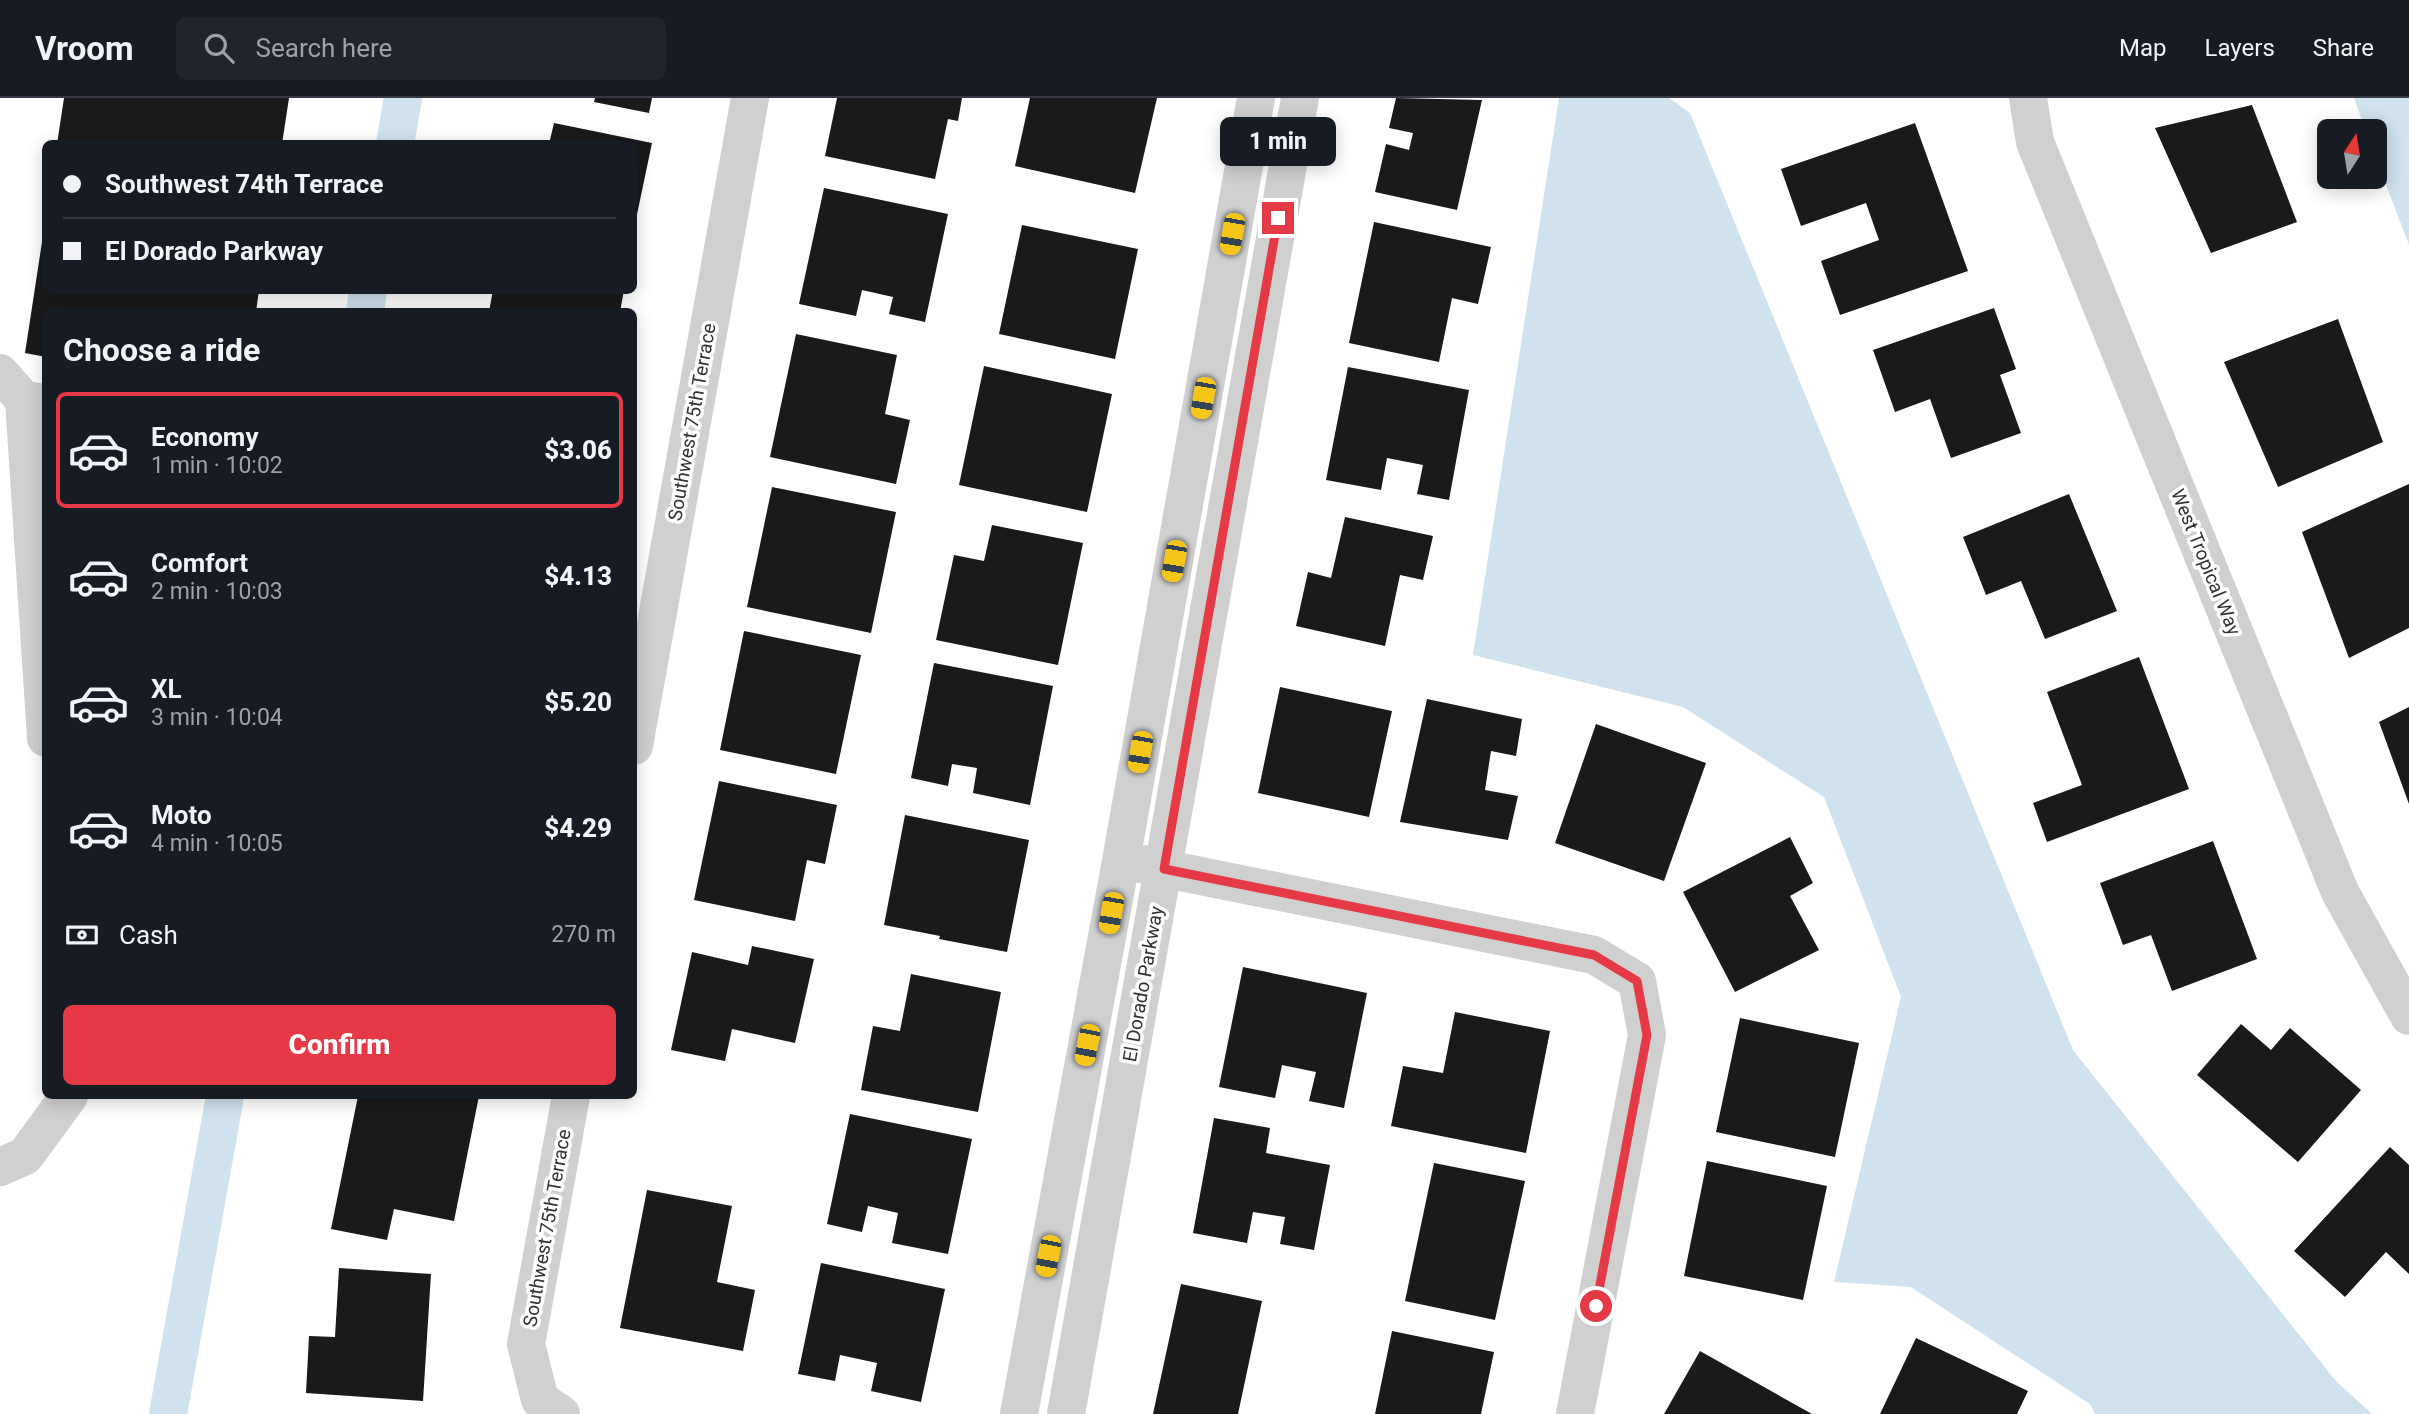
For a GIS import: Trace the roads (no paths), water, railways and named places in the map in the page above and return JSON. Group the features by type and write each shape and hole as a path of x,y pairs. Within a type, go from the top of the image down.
{"street":[{"name":"Southwest 75th Terrace","path":"637,729 750,98"},
{"path":"1019,1414 1121,860 1256,98"},
{"name":"El Dorado Parkway","path":"1066,1414 1300,98"},
{"name":"West Tropical Way","path":"2028,98 2035,142 2340,892 2409,1016"},
{"path":"23,392 42,678"},
{"path":"1121,860 1594,955 1637,981 1647,1035 1575,1414"},
{"path":"0,1167 25,1156 66,1099"},
{"name":"Southwest 75th Terrace","path":"551,1407 526,1344 569,1099"}],"water":[{"path":"1559,98 1669,98 1690,113 2073,1050 2335,1380 2372,1414 2095,1414 2090,1404 1911,1287 1834,1282 1901,997 1824,797 1683,707 1473,655"},
{"path":"2354,98 2409,98 2409,245 2387,187 2387,119 2362,119"}],"waterway":[{"path":"396,140 403,98"},
{"path":"366,308 367,294"},
{"path":"168,1414 224,1099"}]}
